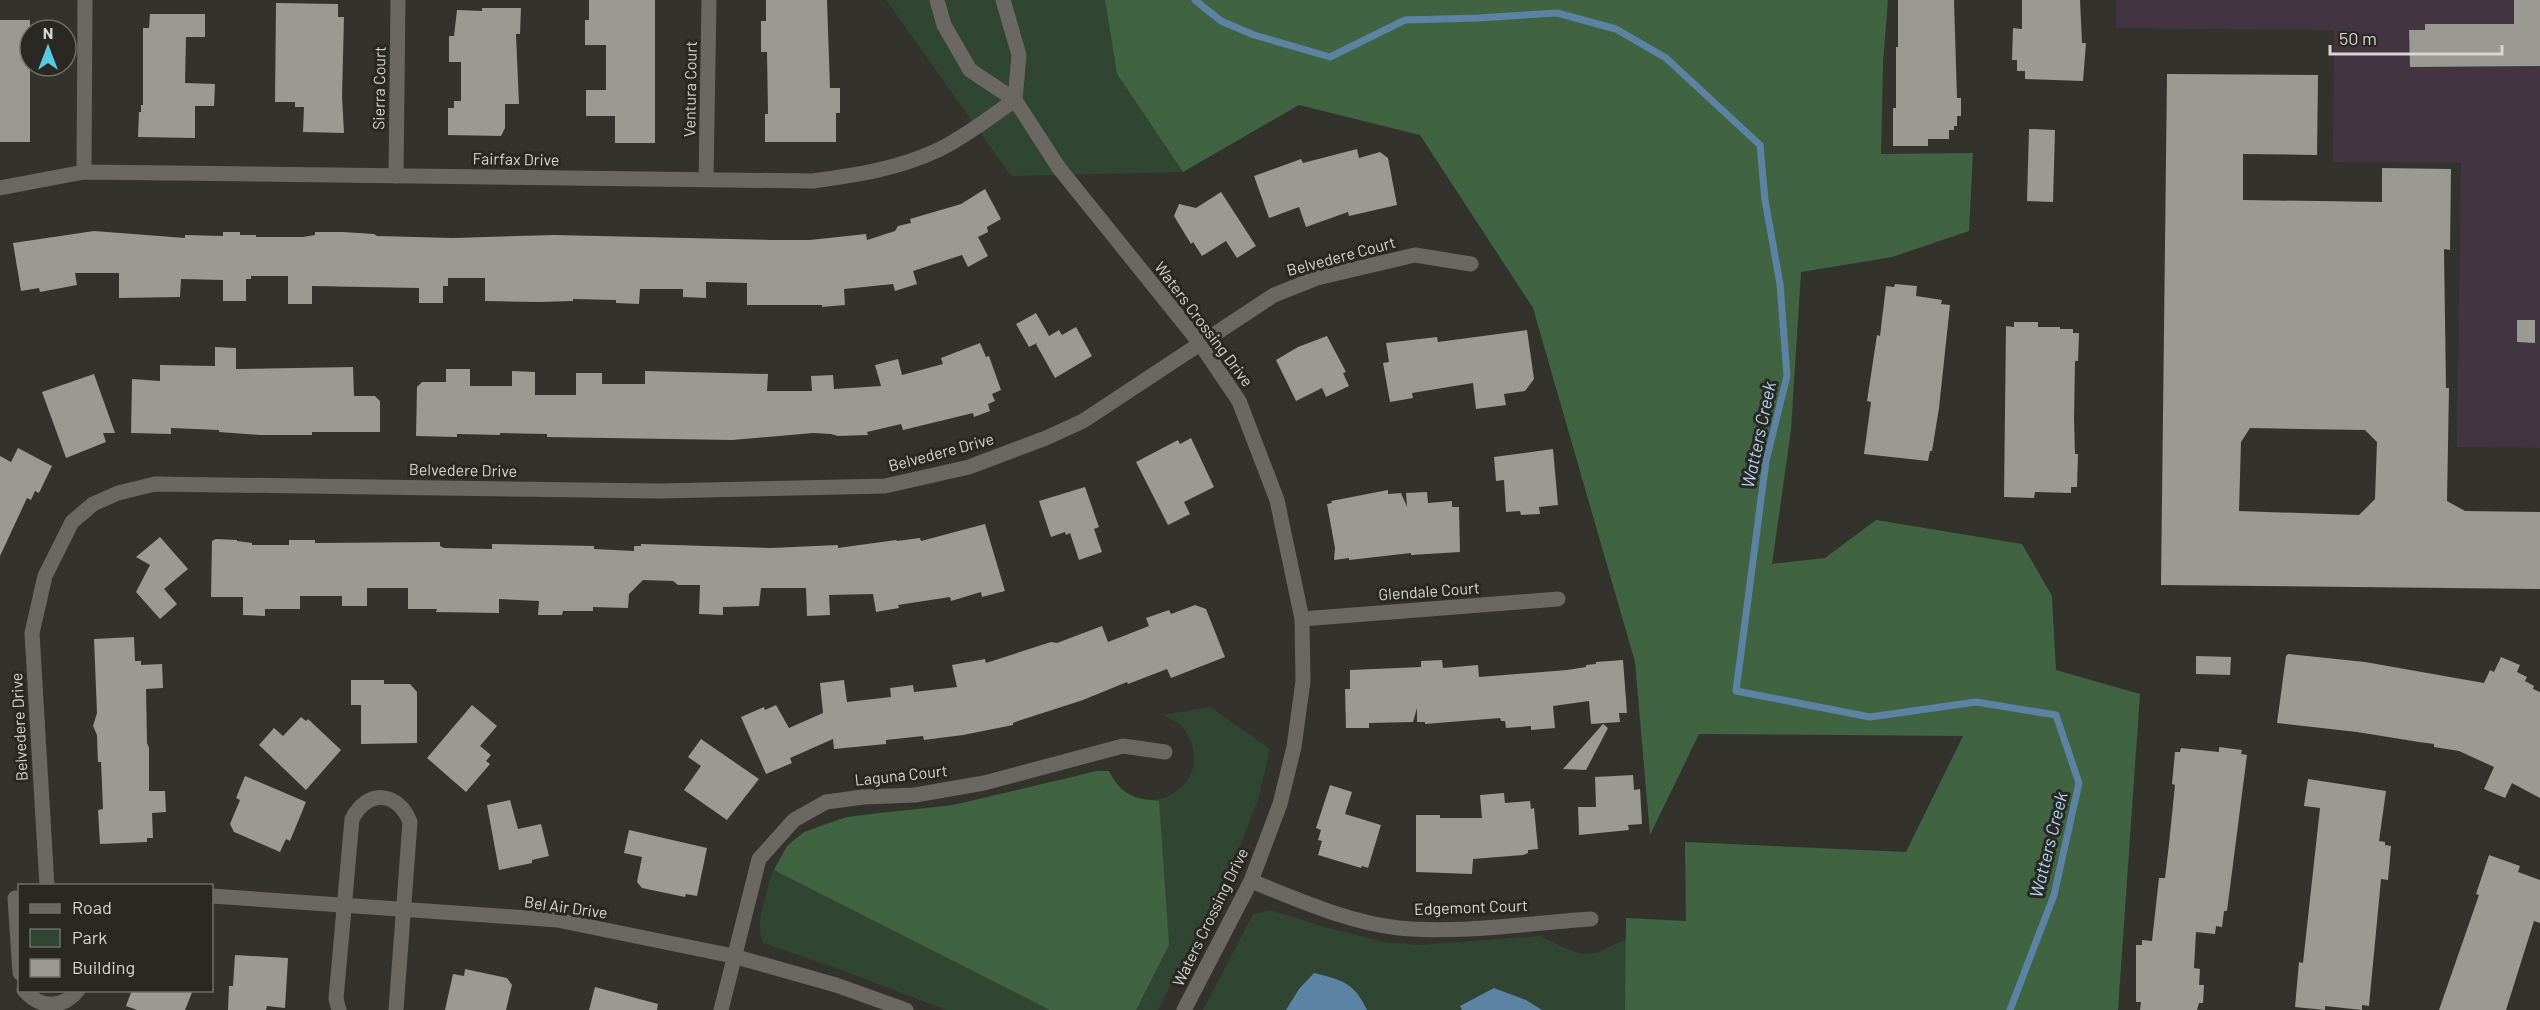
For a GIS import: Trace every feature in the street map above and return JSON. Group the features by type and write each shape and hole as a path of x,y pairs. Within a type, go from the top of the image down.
{"street":[{"path":"84,172 85,0"},
{"name":"Sierra Court","path":"396,176 399,0"},
{"name":"Ventura Court","path":"706,179 709,0"},
{"name":"Waters Crossing Drive","path":"937,0 944,25 970,70 1015,100 1059,168 1199,342 1239,401 1277,500 1302,619 1303,681 1293,747 1280,804 1251,881 1184,1010"},
{"path":"1003,0 1019,55 1015,100"},
{"name":"Fairfax Drive","path":"0,188 84,172 813,180 864,174 904,164 938,150 1015,100"},
{"name":"Belvedere Court","path":"1199,342 1274,295 1317,278 1414,255 1471,264"},
{"name":"Belvedere Drive","path":"47,884 32,633 45,576 72,522 93,504 118,493 155,484 660,491 885,486 969,467 1046,438 1083,421 1199,342"},
{"name":"Glendale Court","path":"1302,619 1558,599"},
{"name":"Laguna Court","path":"721,1010 759,859 794,820 826,802 863,797 915,795 984,783 1123,746 1165,752"},
{"path":"339,1010 336,999 352,819 364,803 382,797 400,805 410,822 396,1010"},
{"name":"Edgemont Court","path":"1251,881 1328,912 1398,927 1439,930 1591,919"},
{"name":"Bel Air Drive","path":"213,896 557,920 734,956 836,986 906,1010"},
{"path":"11,898 18,956"},
{"path":"27,992 42,1004 53,1005 63,1003 76,992"}],"shaded area":[{"path":"2116,0 2540,0 2540,448 2457,447 2461,163 2333,162 2334,30 2116,28"}],"green space":[{"path":"886,0 1105,0 1117,74 1183,172 1011,176"},
{"path":"1105,0 1888,0 1883,63 1881,154 1973,153 1969,231 1892,257 1801,272 1791,430 1772,564 1825,558 1876,520 2022,544 2052,596 2056,670 2140,694 2118,1010 1625,1010 1626,918 1686,921 1685,842 1906,852 1963,736 1699,734 1650,835 1635,662 1533,308 1420,135 1299,105 1183,172 1117,74"},
{"path":"1210,707 1270,749 1258,800 1233,864 1158,1010 946,1010 763,943 760,930 762,910 778,861 795,841 817,827 842,819 870,814 954,805 1097,771 1109,771 1123,789 1140,798 1157,799 1173,793 1186,782 1193,766 1193,748 1183,728 1164,715"},
{"path":"1097,771 1109,771 1118,786 1135,797 1159,801 1169,945 1136,1010 1050,1010 774,870 787,846 804,832 847,817 953,805"},
{"path":"1270,910 1384,942 1419,945 1540,936 1582,954 1596,953 1626,939 1636,1010 1203,1010 1253,914"}],"water":[{"path":"1314,973 1333,978 1352,988 1367,1010 1286,1010 1299,989"},
{"path":"1494,988 1526,1000 1542,1010 1462,1010 1460,1006"}],"building":[{"path":"589,0 655,0 655,143 615,143 615,116 586,116 586,90 606,90 606,45 585,45 585,20 589,20"},
{"path":"766,0 827,0 830,88 840,88 840,113 836,113 836,142 765,142 765,114 768,114 767,52 761,52 761,21 766,21"},
{"path":"1898,0 1954,0 1957,98 1961,98 1961,116 1957,116 1957,126 1954,126 1954,130 1949,130 1949,139 1928,139 1928,146 1893,146"},
{"path":"2022,0 2080,0 2082,43 2086,43 2083,81 2025,79 2025,71 2017,71 2017,60 2012,60 2013,28 2022,29"},
{"path":"2514,0 2540,0 2540,66 2410,67 2409,30 2425,30 2425,24 2514,24"},
{"path":"276,3 338,4 338,17 344,17 342,96 344,133 303,132 304,107 295,107 295,102 275,102"},
{"path":"482,8 521,8 520,34 516,34 519,104 505,104 505,128 501,136 448,135 448,108 454,108 454,101 461,101 461,62 449,62 449,36 454,36 457,10 482,11"},
{"path":"150,14 205,14 205,37 186,37 185,83 215,84 214,106 195,106 195,138 138,137 139,112 143,105 143,28 149,28"},
{"path":"0,20 18,20 18,78 30,78 30,142 0,142"},
{"path":"2167,74 2318,75 2317,155 2243,154 2243,200 2382,202 2382,168 2451,169 2450,250 2444,249 2446,388 2449,388 2447,501 2465,511 2540,512 2540,589 2161,585","holes":["2250,428 2365,430 2377,442 2375,499 2359,515 2239,511 2241,442"]},
{"path":"2029,129 2055,130 2053,202 2027,201"},
{"path":"1357,149 1359,158 1380,152 1388,158 1397,205 1349,216 1348,212 1306,227 1299,207 1269,218 1254,176 1301,159 1303,163"},
{"path":"985,189 1001,219 987,227 988,232 978,237 988,256 968,267 962,255 913,271 917,284 895,291 893,284 844,289 845,305 822,307 822,305 747,305 747,283 706,282 706,298 683,297 683,289 640,289 639,304 616,303 616,300 573,299 573,301 539,302 485,301 485,278 448,278 448,286 443,286 443,303 419,303 419,288 312,286 312,304 288,304 288,276 251,276 251,279 246,279 246,301 223,301 223,280 181,279 180,297 119,298 119,273 75,273 77,285 40,292 39,288 21,291 13,243 94,231 185,238 185,235 223,236 223,232 240,232 240,235 256,235 256,237 303,237 315,235 315,232 343,232 377,236 453,238 554,235 771,240 810,240 866,234 867,240 895,231 898,226 911,223 910,219 961,204"},
{"path":"1221,192 1256,246 1237,258 1226,241 1202,256 1193,242 1191,244 1174,216 1179,204 1196,208"},
{"path":"1895,284 1917,286 1916,296 1942,300 1941,304 1950,305 1939,408 1932,451 1930,451 1928,461 1864,454 1871,402 1867,401 1877,335 1880,336 1886,286 1894,287"},
{"path":"1036,313 1049,336 1059,330 1062,335 1076,327 1092,356 1055,378 1036,344 1039,342 1029,347 1016,324"},
{"path":"2517,320 2535,320 2535,343 2517,342"},
{"path":"2014,322 2038,322 2038,327 2060,327 2060,329 2073,329 2073,333 2079,333 2078,361 2075,361 2074,419 2075,454 2078,454 2077,487 2071,487 2071,493 2035,492 2034,498 2004,497 2006,326 2014,327"},
{"path":"1527,330 1534,379 1525,391 1504,394 1506,405 1476,409 1473,383 1412,393 1413,398 1390,402 1383,363 1389,362 1386,343 1437,337 1438,342"},
{"path":"1327,336 1346,372 1343,373 1349,386 1326,397 1322,388 1296,401 1276,360 1298,347"},
{"path":"980,343 986,357 989,356 1001,390 992,394 995,401 988,404 990,411 974,417 973,413 903,430 901,424 867,432 868,435 838,436 813,433 732,440 547,437 547,434 500,433 500,435 457,434 457,437 416,436 417,387 422,382 446,382 446,369 470,369 470,386 512,386 512,371 535,372 535,395 576,395 576,373 602,373 602,384 645,384 645,371 768,374 767,391 812,391 811,376 833,375 834,389 881,386 875,365 898,359 902,375 943,364 941,358"},
{"path":"215,347 236,348 236,369 353,367 354,396 375,396 380,401 380,432 260,435 171,428 171,434 131,433 132,379 160,381 160,365 215,366"},
{"path":"94,374 115,433 103,433 106,442 66,458 42,392"},
{"path":"1191,438 1214,487 1184,502 1190,514 1168,525 1136,462 1178,440 1180,444"},
{"path":"18,448 52,466 39,493 35,491 31,500 27,498 0,556 0,456 11,462"},
{"path":"1553,449 1558,505 1539,507 1540,514 1521,515 1520,511 1506,512 1504,480 1496,481 1494,457"},
{"path":"1085,487 1099,527 1094,529 1102,552 1079,560 1070,533 1066,535 1065,532 1051,537 1039,501"},
{"path":"1388,490 1388,494 1401,493 1407,507 1406,493 1427,492 1428,503 1452,501 1452,507 1459,507 1460,552 1411,555 1411,553 1334,560 1335,548 1327,504 1332,503 1331,501"},
{"path":"985,524 1005,591 982,597 981,592 951,601 950,597 898,605 899,608 876,612 873,594 829,595 830,615 807,616 806,588 761,588 759,606 723,607 723,615 699,614 700,585 678,585 673,581 643,580 629,594 628,608 593,607 593,611 563,611 562,615 538,615 539,601 499,599 499,613 408,609 408,588 367,588 367,606 342,606 342,596 300,596 300,609 265,609 265,616 243,615 243,597 211,597 212,541 216,539 237,540 252,543 252,545 289,545 289,540 315,540 315,543 440,542 440,546 444,548 492,549 492,544 594,546 594,549 634,551 634,546 641,546 641,544 771,548 838,545 838,548 896,540 920,538 921,541"},
{"path":"160,537 188,569 164,589 177,604 160,619 136,592 150,565 136,557"},
{"path":"1195,605 1206,609 1225,657 1171,678 1167,669 1018,721 1013,725 963,735 924,740 923,736 886,740 886,744 834,749 833,739 790,758 792,763 766,774 741,717 764,707 765,710 776,705 789,728 823,713 820,683 844,680 847,702 891,697 890,688 913,685 914,692 957,687 952,665 985,659 986,663 1051,642 1057,643 1102,626 1108,642 1149,626 1146,618 1169,610 1171,614"},
{"path":"134,637 135,661 141,661 141,665 162,664 163,688 146,689 147,743 149,791 165,791 166,812 152,813 153,838 147,838 147,842 100,844 98,810 103,809 101,762 98,762 97,735 93,726 97,713 94,639"},
{"path":"2288,654 2365,662 2484,683 2490,670 2494,672 2501,657 2520,665 2517,672 2527,677 2525,681 2540,692 2540,798 2512,783 2505,798 2484,789 2494,767 2459,751 2434,747 2434,744 2357,732 2277,723"},
{"path":"2196,656 2231,657 2230,675 2196,674"},
{"path":"1442,660 1443,668 1478,665 1479,677 1567,670 1586,667 1596,662 1623,660 1627,713 1619,713 1620,722 1591,724 1589,701 1553,706 1555,728 1531,730 1531,726 1506,728 1505,721 1501,721 1500,718 1425,724 1425,722 1417,722 1417,708 1413,722 1369,723 1369,728 1346,728 1345,689 1350,689 1350,670 1421,667 1421,661"},
{"path":"351,680 384,680 384,684 410,684 417,692 417,743 361,744 361,705 351,705"},
{"path":"472,705 497,726 480,746 491,755 486,761 490,764 466,792 427,758"},
{"path":"301,717 306,721 308,719 341,750 306,790 259,745 274,728 283,736"},
{"path":"1603,724 1608,728 1586,770 1563,769"},
{"path":"701,739 759,779 727,820 684,790 701,766 688,757"},
{"path":"2219,747 2242,750 2241,754 2247,755 2227,911 2224,911 2222,927 2216,926 2215,934 2196,932 2194,968 2200,969 2199,985 2204,985 2203,1003 2199,1003 2197,1010 2140,1010 2141,1002 2136,1002 2136,945 2142,945 2142,940 2152,941 2159,878 2165,878 2175,785 2172,784 2175,752 2180,752 2181,748 2219,752"},
{"path":"1633,775 1634,790 1640,789 1642,824 1628,825 1629,830 1579,835 1578,807 1596,807 1595,777"},
{"path":"245,776 306,802 290,841 286,839 280,852 234,832 230,824 240,800 236,798"},
{"path":"2308,779 2386,791 2379,841 2391,846 2388,880 2381,879 2369,1006 2362,1005 2362,1010 2325,1006 2325,1010 2295,1007 2299,962 2303,963 2320,808 2304,806"},
{"path":"1330,785 1352,792 1345,814 1381,825 1368,868 1318,855 1322,841 1318,840 1321,830 1316,828"},
{"path":"1504,793 1505,803 1530,801 1531,809 1534,808 1538,849 1528,850 1528,853 1523,855 1473,859 1472,874 1416,872 1416,815 1440,815 1440,818 1482,818 1480,795"},
{"path":"510,800 518,829 541,824 549,856 532,860 532,863 499,870 487,805"},
{"path":"629,830 707,848 697,896 686,894 685,897 642,888 637,882 642,857 624,853"},
{"path":"2489,855 2520,866 2518,872 2540,880 2540,923 2534,921 2506,1010 2439,1010 2479,895 2476,894"},
{"path":"235,955 288,958 285,1008 267,1006 266,1010 228,1010 229,986 233,986"},
{"path":"465,969 507,978 512,985 506,1010 445,1010 453,974 464,976"},
{"path":"595,987 658,1004 657,1010 589,1010"},
{"path":"131,992 192,992 185,1010 137,1010 126,1006"}],"waterway":[{"name":"Watters Creek","path":"1195,0 1221,21 1254,35 1330,57 1405,20 1557,13 1616,29 1666,58 1760,145 1765,200 1780,284 1787,376 1766,461 1736,691 1870,717 1976,702 2056,715 2079,783 2054,895 2010,1010"}]}
